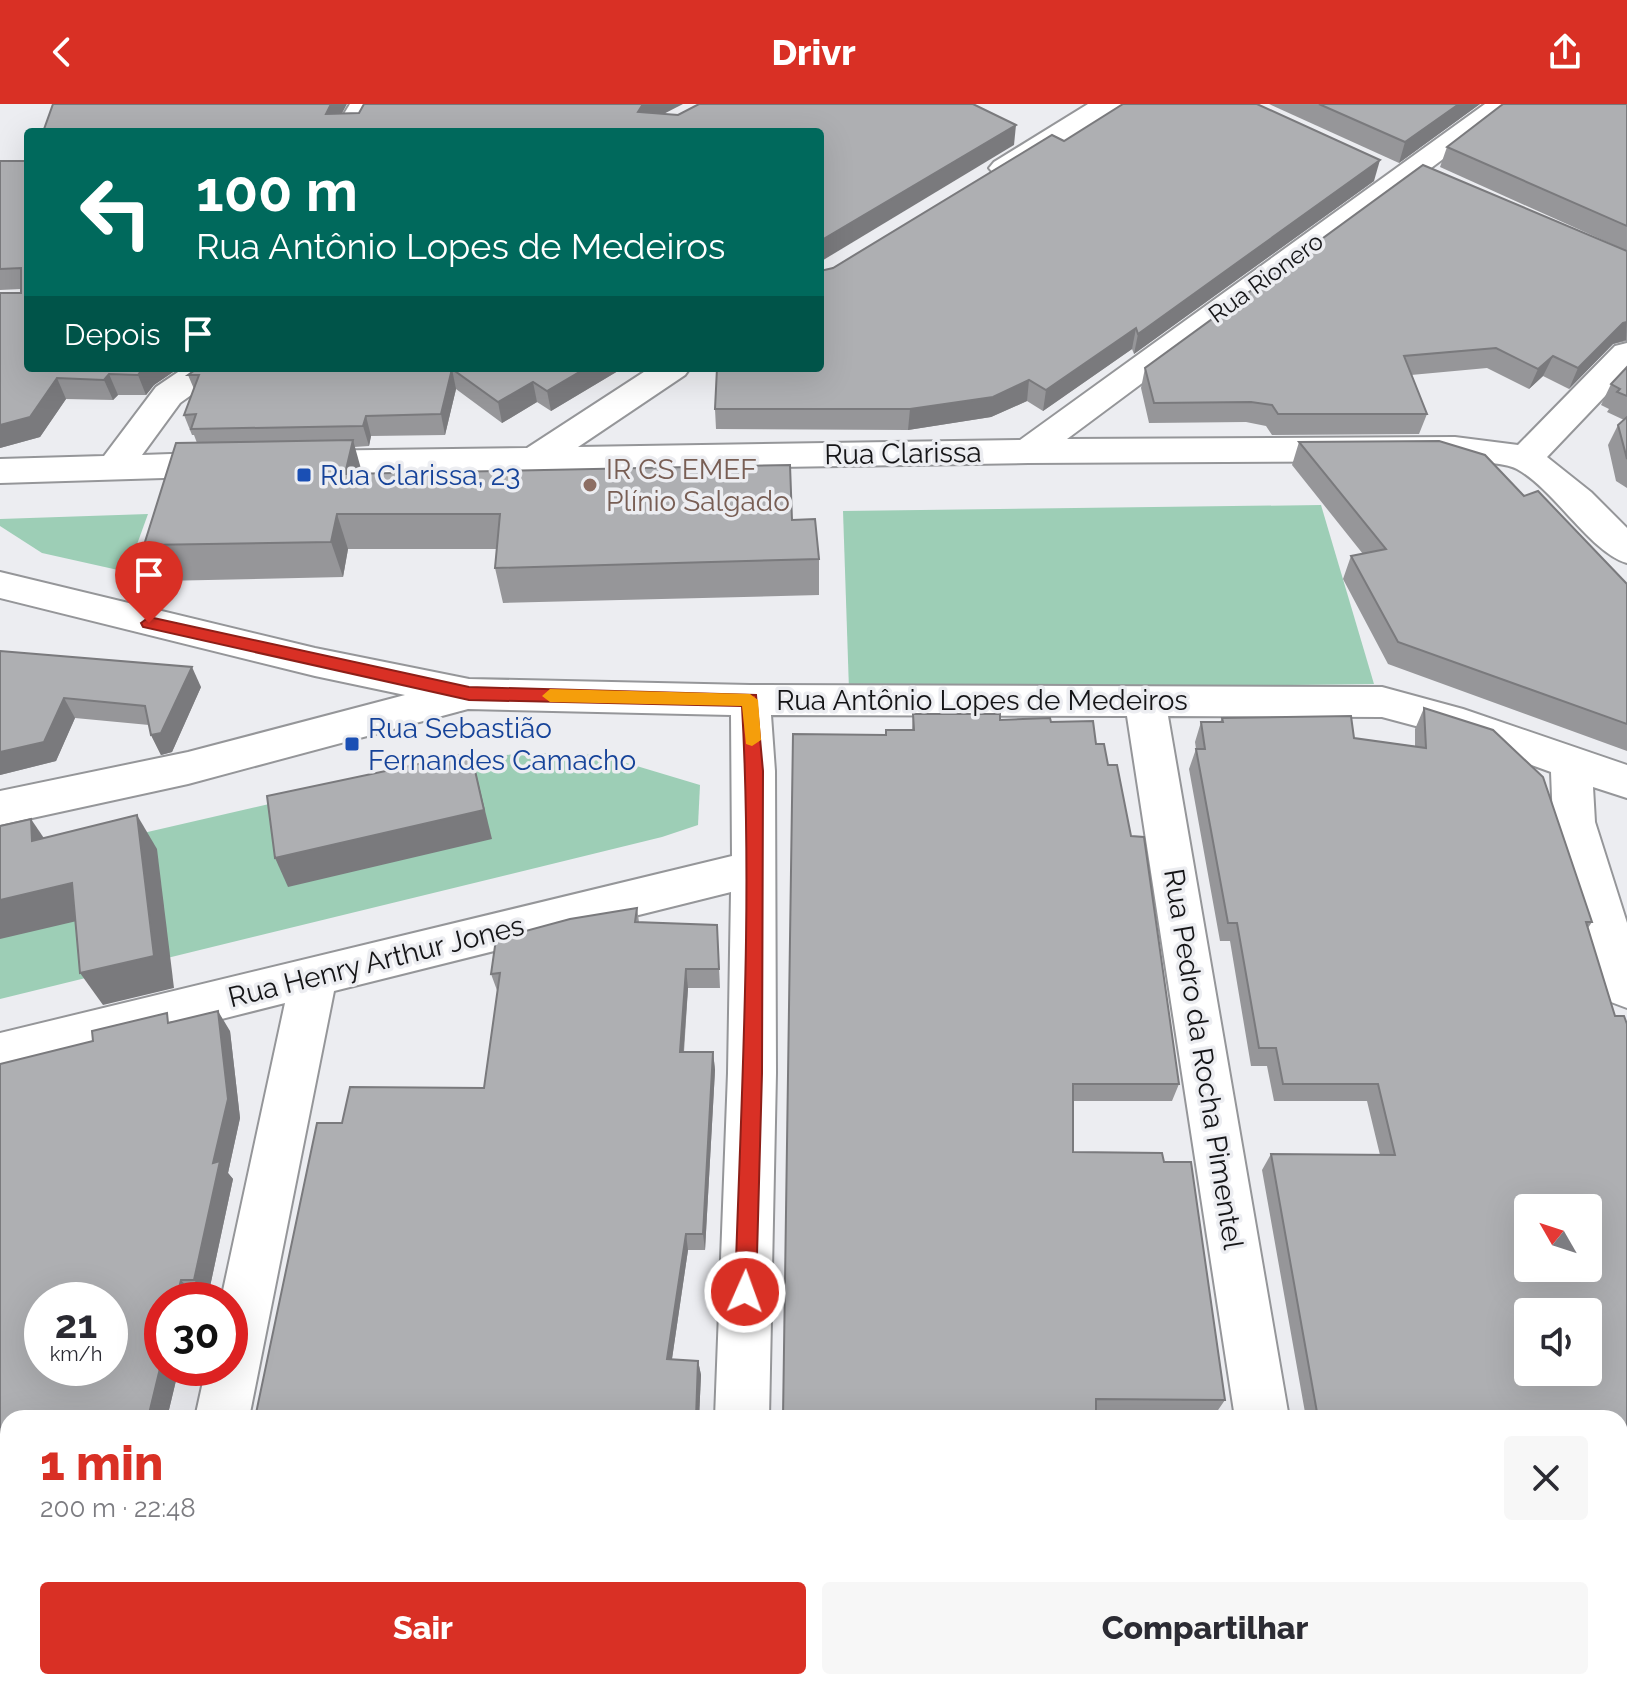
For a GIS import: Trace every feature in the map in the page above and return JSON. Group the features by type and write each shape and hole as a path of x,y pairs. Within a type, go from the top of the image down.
{"street":[{"path":"349,128 364,104"},
{"path":"976,185 1108,104"},
{"name":"Rua Rionero","path":"1028,451 1503,104"},
{"path":"1015,131 1042,144"},
{"path":"1374,165 1449,186"},
{"path":"1627,353 1526,458 1578,501 1627,550"},
{"path":"116,465 168,395 201,372"},
{"path":"535,459 667,372"},
{"name":"Rua Clarissa","path":"0,471 116,465 1028,451 1455,449 1526,458"},
{"name":"Rua Antônio Lopes de Medeiros","path":"0,585 315,662 469,694 750,700 1382,702 1449,720 1627,782"},
{"path":"0,808 188,768 469,694"},
{"path":"742,1410 752,1073 754,771 750,700"},
{"name":"Rua Pedro da Rocha Pimentel","path":"1145,701 1261,1410"},
{"path":"1571,764 1574,822 1586,868 1627,988"},
{"name":"Rua Henry Arthur Jones","path":"0,1054 752,869"},
{"path":"224,1410 314,975"}],"green space":[{"path":"1321,505 1374,684 849,690 843,511"},
{"path":"148,514 127,572 42,553 0,526 0,519"},
{"path":"537,753 600,755 700,785 698,825 662,837 0,999 0,866 473,757"}],"building":[{"path":"53,104 331,104 326,114 359,113 364,104 643,104 638,112 678,115 699,104 973,104 1016,125 824,239 824,128 44,128"},
{"path":"1123,104 1257,104 1380,160 1138,334 1136,328 1046,390 1029,380 993,397 910,409 715,409 717,372 824,372 824,270 833,268 1052,135 1064,141"},
{"path":"1319,104 1459,104 1405,142"},
{"path":"1503,104 1627,104 1627,226 1447,147"},
{"path":"0,161 24,161 24,372 140,372 138,375 109,374 104,380 57,378 30,417 0,425 0,293 21,293 21,268 0,269"},
{"path":"1423,165 1627,251 1627,322 1578,368 1553,356 1538,369 1496,348 1404,356 1427,414 1278,414 1272,405 1251,402 1154,403 1145,368"},
{"path":"1627,367 1627,396 1617,392 1620,389 1611,384"},
{"path":"192,372 451,372 441,414 366,416 363,426 191,429 196,414 184,415 199,375 188,375"},
{"path":"456,372 579,372 547,391 533,382 498,402"},
{"path":"1627,417 1627,459 1618,425"},
{"path":"353,440 345,474 790,465 792,520 815,519 819,559 495,568 500,514 337,514 331,542 144,545 176,443"},
{"path":"1439,441 1485,455 1524,496 1538,491 1627,584 1627,724 1398,642 1351,556 1386,549 1299,442"},
{"path":"0,651 192,667 161,733 151,735 145,706 64,698 44,742 0,752"},
{"path":"1424,708 1493,730 1543,777 1592,922 1586,922 1615,1016 1624,1016 1627,1024 1627,1410 1317,1410 1271,1154 1395,1155 1378,1084 1283,1084 1276,1048 1259,1048 1237,923 1228,923 1196,749 1205,749 1201,722 1223,722 1222,718 1351,716 1354,738 1426,748"},
{"path":"913,714 1000,714 1000,720 1050,718 1051,722 1093,721 1096,744 1104,744 1108,765 1117,765 1131,836 1144,837 1179,1084 1073,1084 1073,1152 1162,1153 1164,1162 1191,1162 1225,1400 1096,1399 1096,1410 783,1410 793,734 886,735 886,730 914,730"},
{"path":"471,753 484,810 275,858 267,796"},
{"path":"137,815 154,956 80,973 72,883 0,900 0,826 31,819 32,841"},
{"path":"637,908 635,922 717,925 719,969 686,969 680,1052 713,1052 703,1234 686,1234 667,1359 698,1361 696,1410 257,1410 317,1123 342,1123 350,1087 484,1088 500,973 491,974 496,939 570,919"},
{"path":"218,1011 228,1099 213,1163 220,1161 194,1280 144,1282 144,1386 156,1386 150,1410 0,1410 0,1064 93,1041 92,1031 167,1013 168,1023"}],"slow traffic":[{"path":"550,696 750,700 752,740"}],"place":[{"name":"Rua Clarissa, 23","path":"304,475"},
{"name":"IR CS EMEF Plínio Salgado","path":"590,485"},
{"name":"Rua Sebastião Fernandes Camacho","path":"352,744"}],"route":[{"path":"149,623 469,694 750,700 754,771 752,1073 745,1292"}]}
